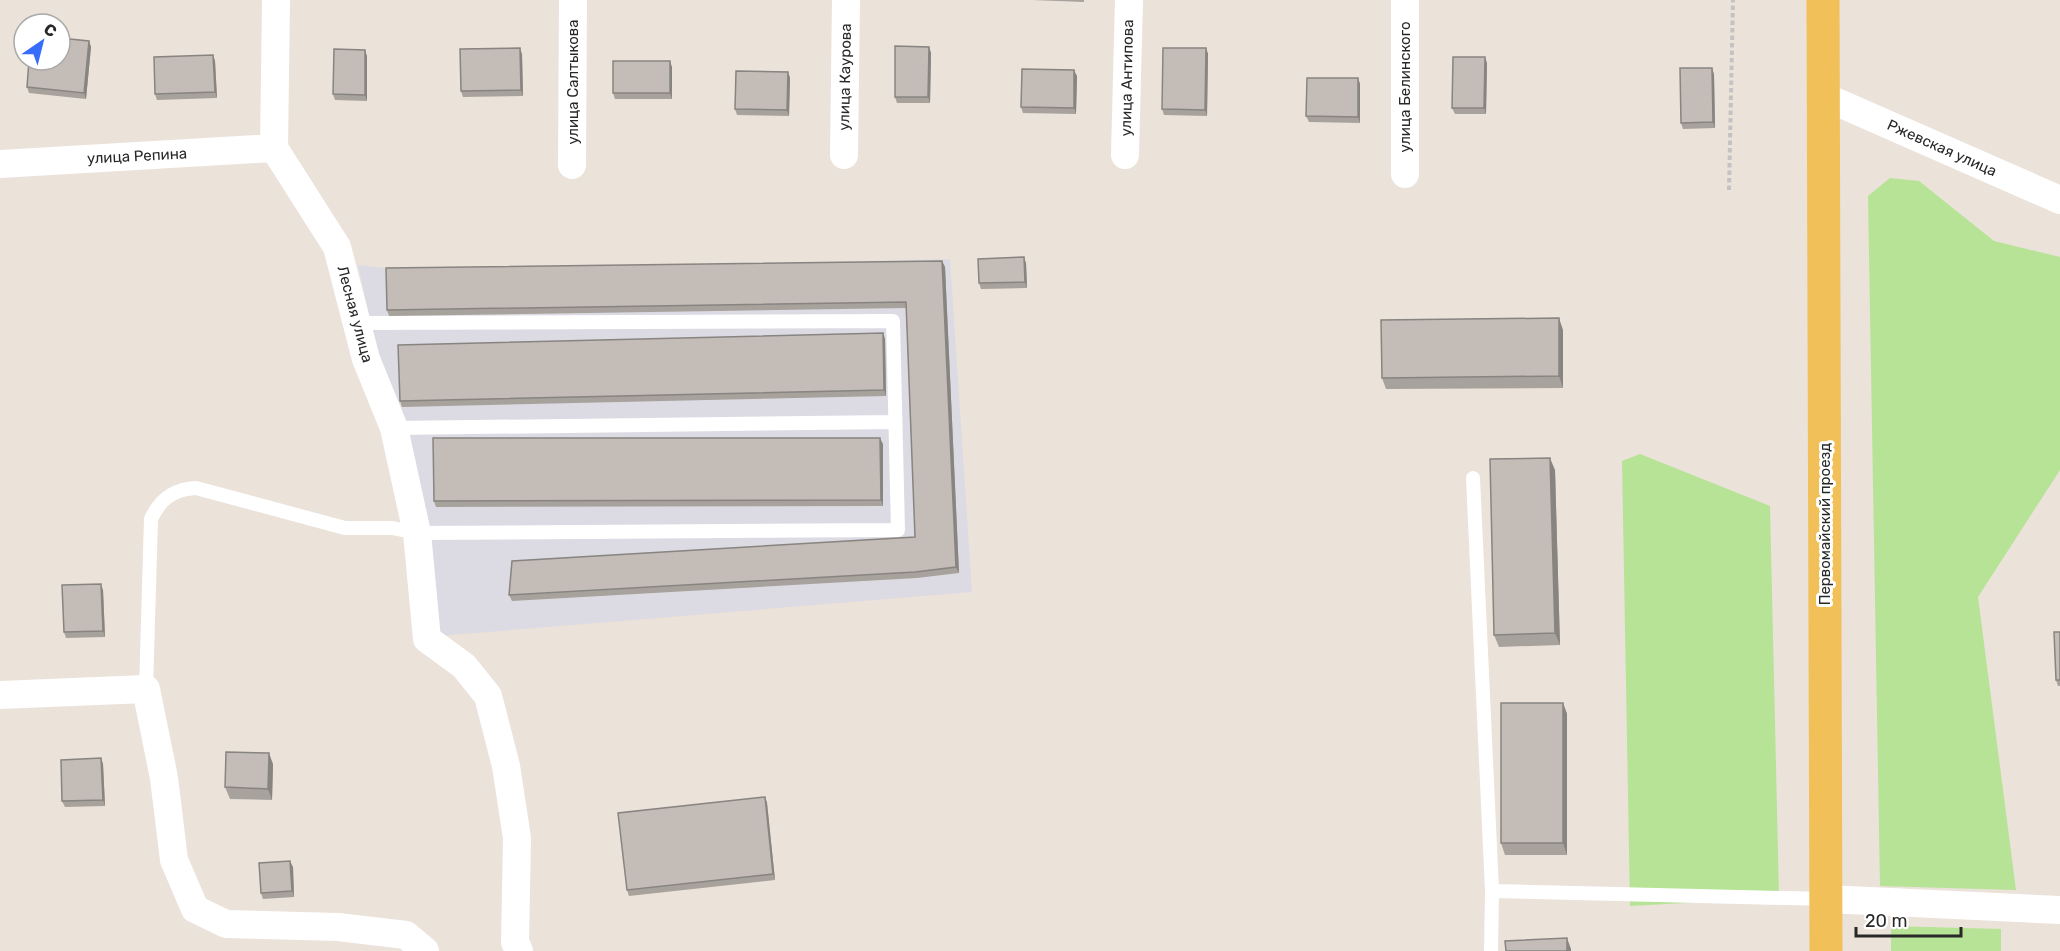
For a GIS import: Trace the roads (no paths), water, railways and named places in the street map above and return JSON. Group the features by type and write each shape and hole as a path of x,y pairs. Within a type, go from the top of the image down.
{"main road":[{"name":"Первомайский проезд","path":"1823,0 1826,951"}],"street":[{"path":"274,148 276,0"},
{"name":"улица Салтыкова","path":"572,165 573,0"},
{"name":"улица Каурова","path":"844,155 846,0"},
{"name":"улица Антипова","path":"1125,155 1129,0"},
{"name":"улица Белинского","path":"1405,0 1405,174"},
{"name":"Ржевская улица","path":"1823,96 2060,200"},
{"name":"улица Репина","path":"0,164 274,148"},
{"name":"Лесная улица","path":"274,148 337,247 366,359 394,429 417,533 427,639 464,666 488,696 507,766 517,838 515,942 519,951"},
{"path":"0,695 146,689 164,778 174,860 195,909 226,924 338,927 406,935 425,951"},
{"path":"1827,899 2060,910"}],"lane":[{"path":"146,689 150,526 157,507 173,493 196,488 345,528 392,528 417,533 898,530 893,321 357,323"},
{"path":"394,429 895,422"},
{"path":"1473,478 1492,891 1491,951"},
{"path":"1492,891 1827,899"}]}
